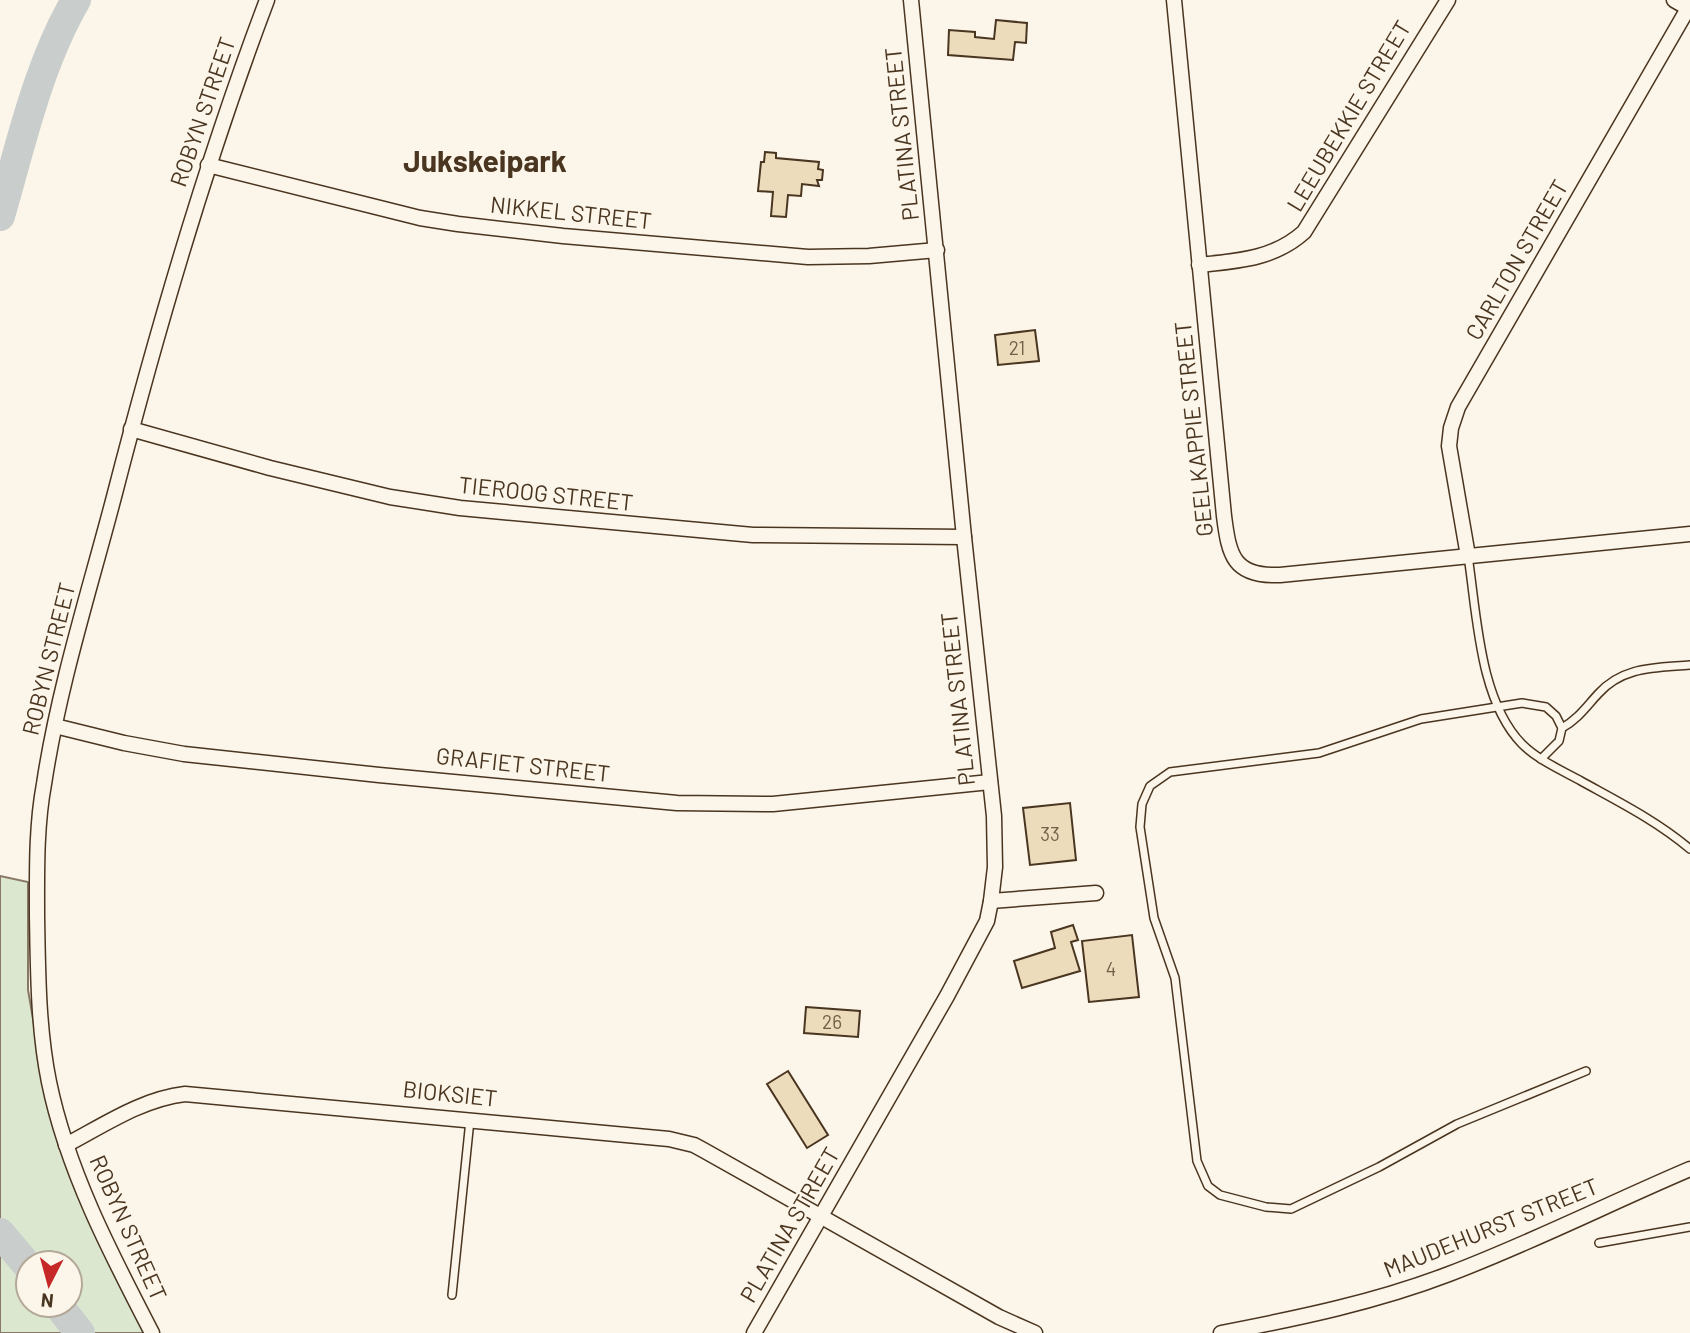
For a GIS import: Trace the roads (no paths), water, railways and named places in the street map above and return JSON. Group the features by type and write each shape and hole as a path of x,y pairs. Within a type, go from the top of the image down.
{"street":[{"name":"ROBYN STREET","path":"152,1333 95,1216 66,1144 46,1060 38,966 39,823 55,726 131,429 208,165 267,0"},
{"name":"PLATINA STREET","path":"754,1333 953,986 987,921 991,901 995,867 995,816 964,537 911,0"},
{"name":"GEELKAPPIE STREET","path":"1174,0 1224,516 1233,559 1251,572 1268,575 1690,534"},
{"name":"LEEUBEKKIE STREET","path":"1199,265 1262,257 1287,245 1304,232 1448,0"},
{"path":"1674,0 1689,6"},
{"name":"CARLTON STREET","path":"1468,556 1449,446 1458,407 1689,6"},
{"name":"NIKKEL STREET","path":"208,165 420,218 471,226 808,257 869,256 937,250"},
{"name":"TIEROOG STREET","path":"131,429 271,468 390,497 460,508 764,536 964,537"},
{"name":"GRAFIET STREET","path":"55,726 124,743 198,756 677,803 773,804 990,782"},
{"path":"991,901 1096,892"},
{"name":"BIOKSIET","path":"66,1144 141,1106 166,1097 185,1094 470,1119 681,1142 705,1151 821,1216"},
{"name":"MAUDEHURST STREET","path":"1221,1333 1288,1327 1451,1274 1688,1174"},
{"path":"821,1216 999,1317 1035,1333"}],"lane":[{"path":"1468,556 1487,676 1498,708 1510,729 1523,745 1541,759 1657,824 1690,849"},
{"path":"1562,728 1574,721 1606,686 1620,675 1639,670 1690,665"},
{"path":"1541,759 1559,741 1562,728 1556,716 1540,705 1522,703 1421,719 1319,753 1170,772 1150,786 1142,804 1140,827 1154,918 1177,986 1197,1161 1208,1186 1220,1195 1266,1207 1291,1209 1379,1167 1457,1124 1586,1071"},
{"path":"452,1295 470,1119"},
{"path":"1599,1243 1690,1227"}],"waterway":[{"path":"0,216 41,78 76,0"},
{"path":"0,1233 14,1250"},
{"path":"69,1319 80,1333"}],"district":[{"name":"Jukskeipark","path":"485,162"}]}
